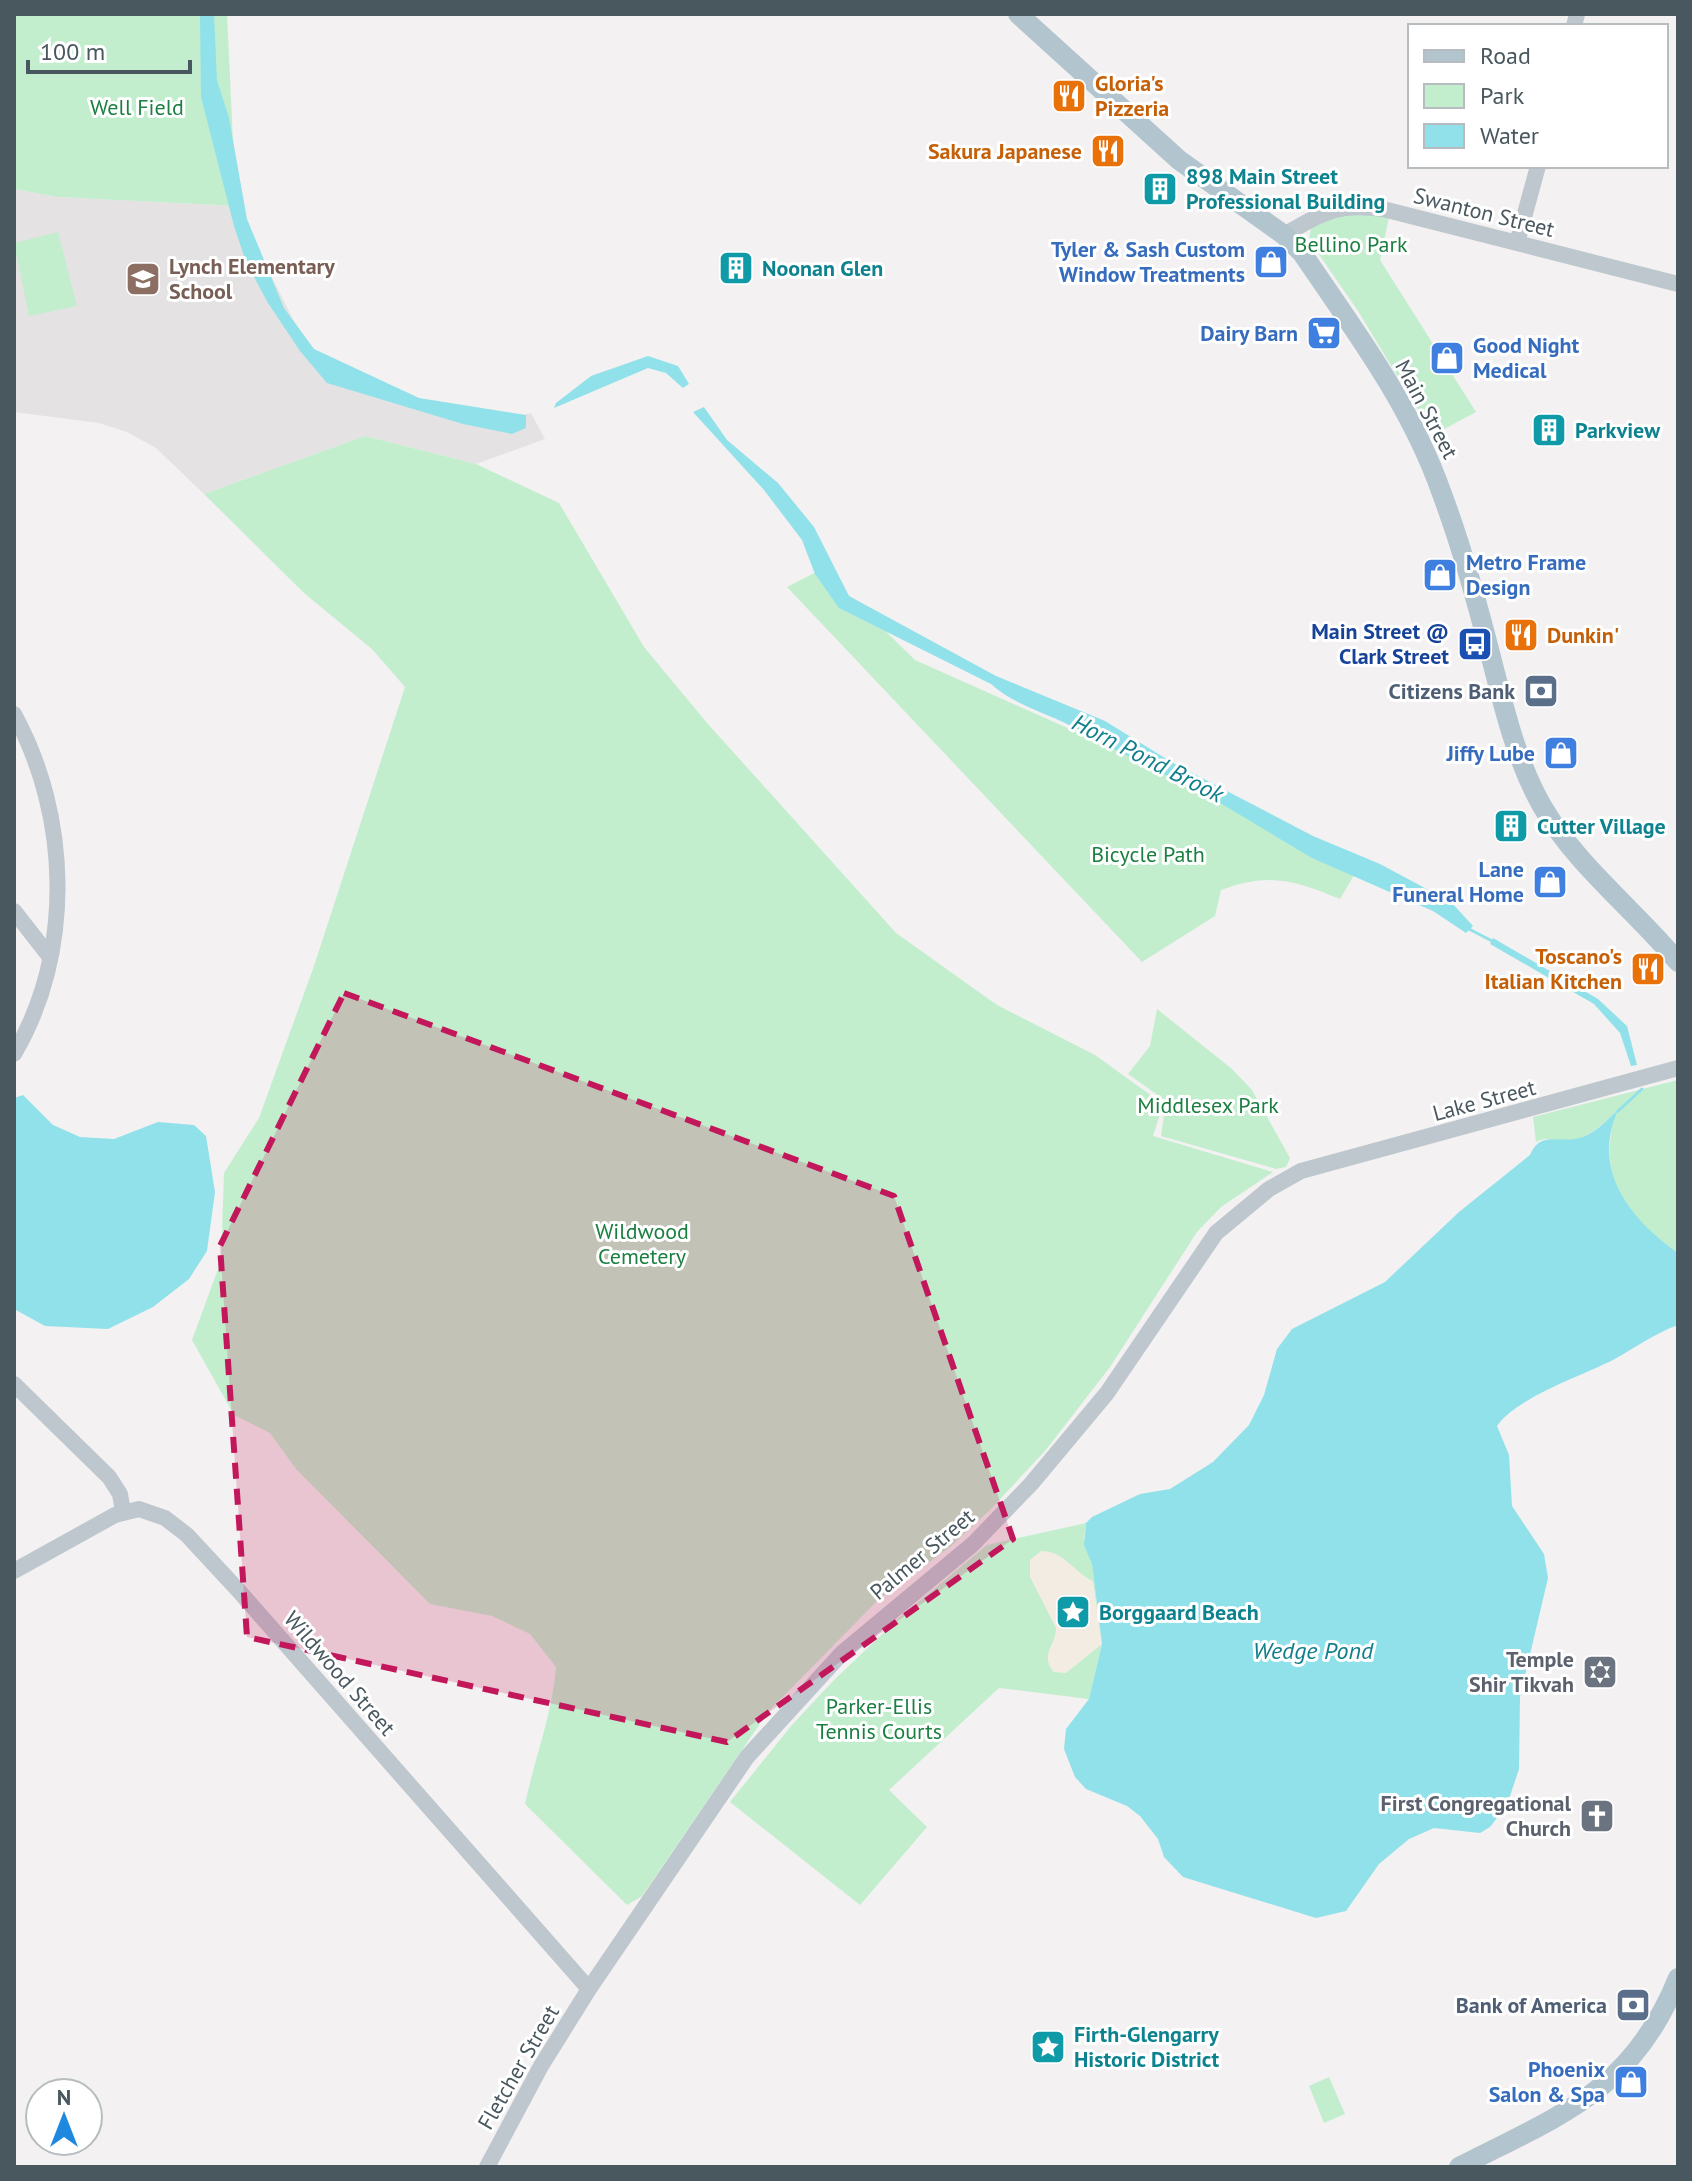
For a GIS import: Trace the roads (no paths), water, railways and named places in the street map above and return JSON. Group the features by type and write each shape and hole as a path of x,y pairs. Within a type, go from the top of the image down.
{"main road":[{"name":"Main Street","path":"1018,14 1179,160 1284,235 1302,253 1364,344 1422,440 1458,541 1519,756 1543,808 1573,848 1678,962"},
{"path":"1459,2167 1547,2125 1584,2101 1616,2074 1644,2040 1676,1990"}],"street":[{"path":"1517,243 1537,168"},
{"name":"Swanton Street","path":"1284,235 1319,215 1349,205 1383,209 1678,284"},
{"path":"14,714 42,781 56,836 56,922 50,957 36,1006 14,1054"},
{"path":"14,911 50,957"},
{"name":"Lake Street","path":"1301,1171 1678,1068"},
{"name":"Palmer Street","path":"589,1989 730,1780 771,1728 864,1631 999,1519 1107,1393 1216,1233 1269,1189 1301,1171"},
{"path":"14,1384 109,1477 120,1494 123,1512 14,1571"},
{"name":"Wildwood Street","path":"123,1512 132,1509 152,1512 187,1535 589,1989"},
{"name":"Fletcher Street","path":"487,2167 541,2066 589,1989"}],"water":[{"path":"200,14 214,14 217,80 229,118 247,219 284,308 314,349 419,398 526,415 526,428 512,434 463,424 327,383 300,351 268,303 246,262 234,226 201,97"},
{"path":"648,356 678,366 689,384 683,388 666,373 648,368 554,408 556,403 591,376"},
{"name":"Horn Pond Brook","path":"704,407 727,440 778,483 814,527 849,596 996,676 1105,721 1173,763 1313,836 1380,864 1451,902 1473,926 1466,933 1433,911 1312,858 1215,800 839,608 815,574 802,540 764,490 693,412"},
{"path":"1493,938 1598,999 1627,1026 1637,1065 1631,1066 1620,1033 1594,1004 1490,944"},
{"path":"23,1095 53,1125 80,1137 114,1139 158,1122 194,1125 206,1136 215,1192 207,1251 189,1279 153,1307 108,1329 45,1326 14,1309 14,1098"},
{"name":"Wedge Pond","path":"1618,1110 1609,1153 1612,1173 1631,1209 1678,1253 1678,1325 1613,1360 1550,1388 1519,1406 1497,1426 1509,1455 1512,1506 1544,1554 1548,1578 1520,1697 1519,1769 1507,1805 1490,1827 1480,1833 1434,1828 1409,1839 1379,1864 1346,1911 1316,1918 1183,1877 1164,1857 1158,1839 1140,1816 1127,1806 1086,1789 1075,1777 1064,1749 1066,1729 1089,1699 1102,1644 1092,1564 1084,1545 1086,1523 1092,1517 1140,1494 1170,1489 1213,1462 1249,1425 1264,1395 1277,1349 1292,1329 1385,1282 1459,1212 1530,1155 1540,1142 1583,1137"}],"waterway":[{"name":"Horn Pond Brook","path":"1469,929 1494,942"},
{"name":"Horn Pond Brook","path":"1618,1111 1642,1089"}],"place":[{"name":"Gloria's Pizzeria","path":"1069,96"},
{"name":"Sakura Japanese","path":"1108,151"},
{"name":"898 Main Street Professional Building","path":"1160,189"},
{"name":"Tyler & Sash Custom Window Treatments","path":"1271,262"},
{"name":"Noonan Glen","path":"736,268"},
{"name":"Lynch Elementary School","path":"143,279"},
{"name":"Dairy Barn","path":"1324,333"},
{"name":"Good Night Medical","path":"1447,358"},
{"name":"Parkview","path":"1549,430"},
{"name":"Metro Frame Design","path":"1440,575"},
{"name":"Dunkin'","path":"1521,635"},
{"name":"Main Street @ Clark Street","path":"1475,644"},
{"name":"Citizens Bank","path":"1541,691"},
{"name":"Jiffy Lube","path":"1561,753"},
{"name":"Cutter Village","path":"1511,826"},
{"name":"Lane Funeral Home","path":"1550,882"},
{"name":"Toscano's Italian Kitchen","path":"1648,969"},
{"name":"Borggaard Beach","path":"1073,1612"},
{"name":"Temple Shir Tikvah","path":"1600,1672"},
{"name":"First Congregational Church","path":"1597,1816"},
{"name":"Bank of America","path":"1633,2005"},
{"name":"Firth-Glengarry Historic District","path":"1048,2047"},
{"name":"Phoenix Salon & Spa","path":"1631,2082"}],"park label":[{"name":"Well Field","path":"137,107"},
{"name":"Bellino Park","path":"1351,244"},
{"name":"Bicycle Path","path":"1148,854"},
{"name":"Middlesex Park","path":"1208,1105"},
{"name":"Wildwood Cemetery","path":"642,1244"},
{"name":"Parker-Ellis Tennis Courts","path":"879,1718"}]}
